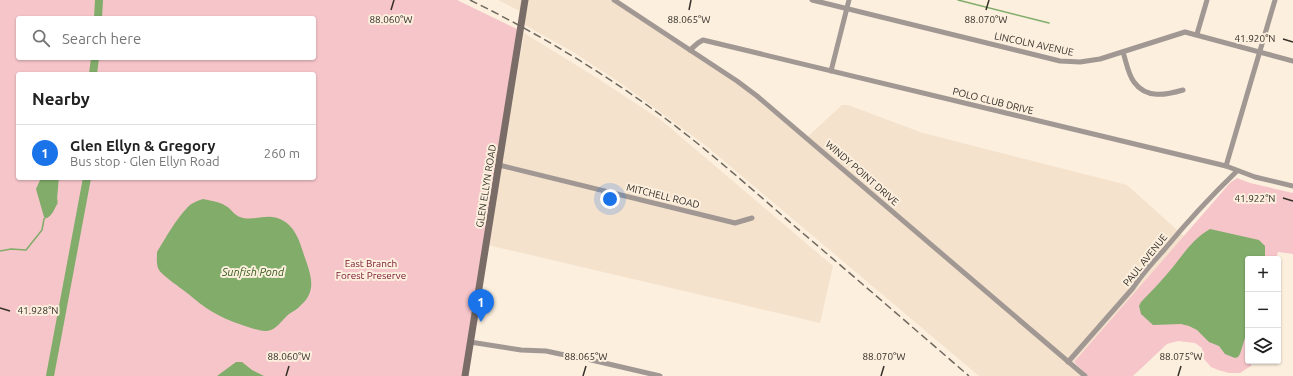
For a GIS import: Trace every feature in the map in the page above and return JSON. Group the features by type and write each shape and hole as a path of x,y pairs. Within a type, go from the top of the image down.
{"street":[{"name":"GLEN ELLYN ROAD","path":"465,376 526,0"},
{"name":"WINDY POINT DRIVE","path":"614,0 737,81 777,112 1085,376"},
{"path":"831,71 849,0"},
{"path":"1197,34 1207,0"},
{"path":"1226,166 1275,0"},
{"name":"LINCOLN AVENUE","path":"814,1 1060,61 1091,61 1185,32 1293,60"},
{"name":"POLO CLUB DRIVE","path":"690,50 703,40 1226,166 1255,177 1293,186"},
{"path":"1123,52 1134,82 1145,91 1161,95 1183,90"},
{"name":"MITCHELL ROAD","path":"499,165 735,223 752,218"},
{"name":"PAUL AVENUE","path":"1068,362 1197,212 1237,171"},
{"path":"470,342 521,350 546,351 584,358 660,376"}],"shaded area":[{"path":"498,0 522,0 520,11"},
{"path":"527,0 610,0 735,82 805,139 842,105 848,105 923,133 1127,185 1184,236 1074,362 1071,367 1082,376 979,376 705,145 622,84 573,52 523,24"},
{"path":"524,33 661,120 833,266 820,323 488,245"}],"green space":[{"name":"East Branch Forest Preserve","path":"0,0 457,0 519,30 463,376 0,376"},
{"path":"1237,178 1250,183 1293,193 1293,254 1278,252 1277,256 1245,256 1245,364 1251,364 1251,366 1240,373 1229,373 1218,370 1211,367 1204,359 1202,348 1195,343 1178,341 1167,344 1133,376 1088,376 1074,362 1230,183"}],"water":[{"path":"40,180 59,180 56,206 51,215 47,218 44,217 36,189"},
{"name":"Sunfish Pond","path":"203,199 223,204 240,217 277,218 290,226 296,233 310,273 310,293 297,309 289,314 274,329 268,331 260,330 218,315 198,302 159,270 157,264 157,252 167,235 189,206 194,202"},
{"path":"1210,229 1259,240 1265,246 1265,256 1245,256 1245,338 1240,354 1235,358 1225,354 1219,346 1209,342 1197,330 1189,326 1181,324 1153,325 1141,314 1139,306 1190,246"},
{"path":"236,362 242,362 252,370 264,376 217,376"}],"waterway":[{"path":"98,16 99,0"},
{"path":"958,0 1049,23"},
{"path":"93,72 95,60"},
{"path":"50,376 87,180"},
{"path":"53,210 57,203 56,195"},
{"path":"0,251 11,249 26,250 42,230 44,219 46,217"}],"railway":[{"path":"470,0 517,24 585,64 669,121 740,179 969,376"}],"place":[{"name":"Glen Ellyn & Gregory","path":"481,322"}]}
